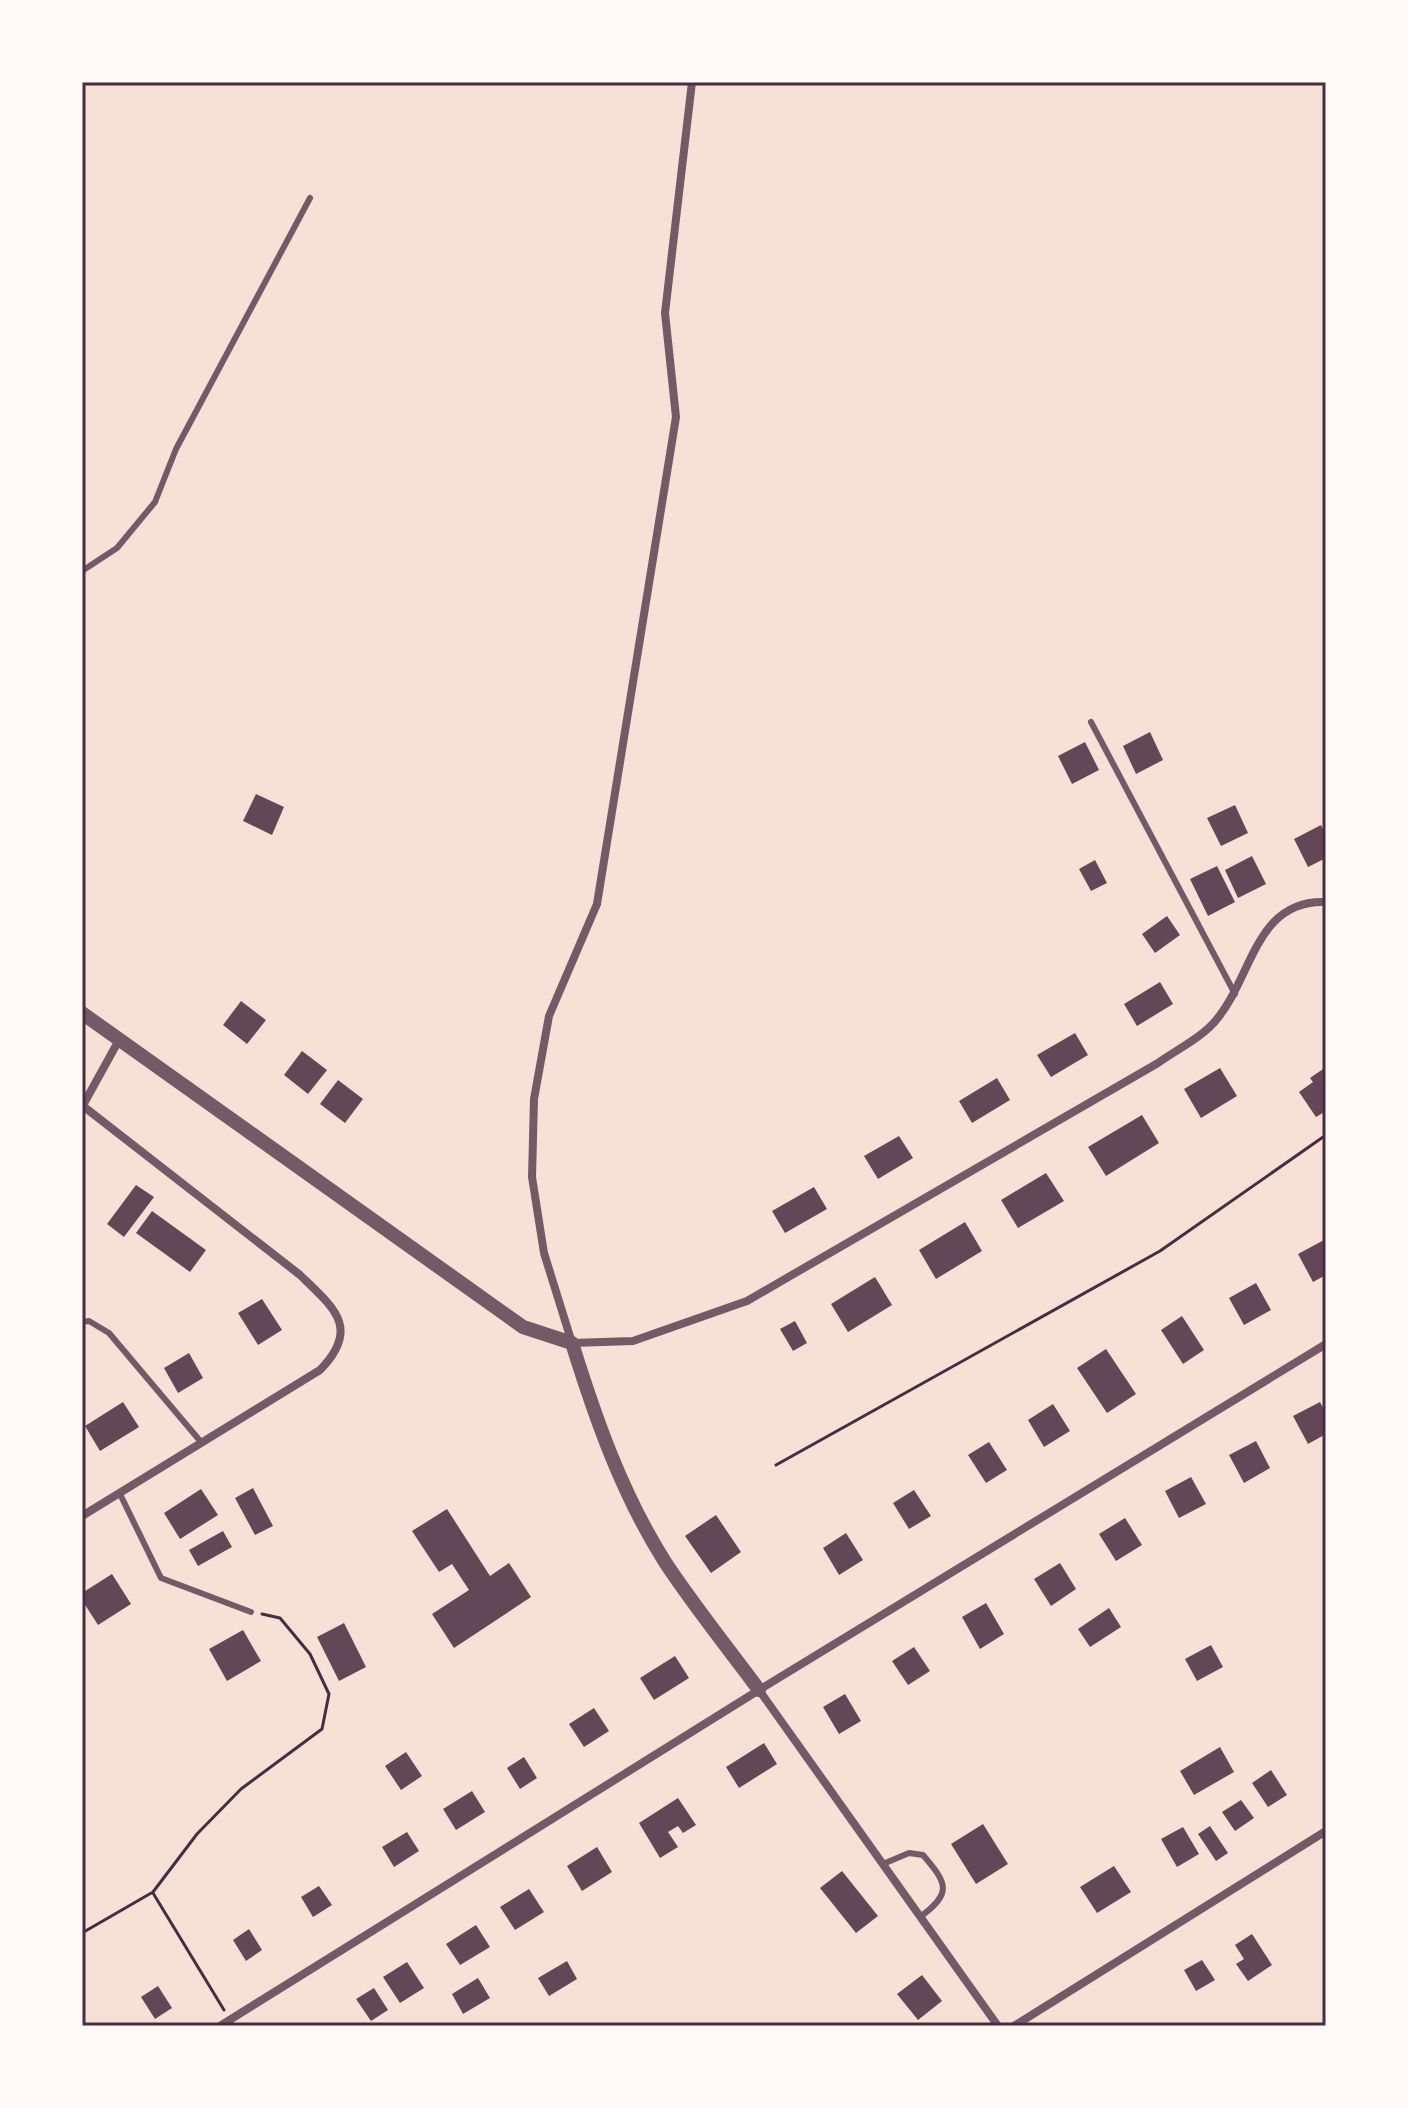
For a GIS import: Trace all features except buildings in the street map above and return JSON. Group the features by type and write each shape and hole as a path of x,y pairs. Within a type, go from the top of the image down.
{"street":[{"path":"692,82 665,313 676,417 597,904 549,1016 534,1099 532,1177 544,1253 599,1431 622,1482 665,1562 998,2026"},
{"path":"82,1013 523,1327 572,1343 633,1341 747,1301 1158,1063 1215,1022 1235,994 1260,939 1281,912 1309,901 1326,902"},
{"path":"82,1516 320,1370 338,1352 343,1329 332,1306 300,1275 83,1106 119,1040"},
{"path":"220,2026 759,1690 1326,1344"},
{"path":"1014,2026 1326,1831"}],"lane":[{"path":"82,571 117,548 155,502 176,449 310,198"},
{"path":"1091,722 1235,994"},
{"path":"82,1322 89,1321 109,1333 201,1442"},
{"path":"120,1494 161,1578 251,1612"},
{"path":"883,1864 909,1853 923,1855 940,1875 944,1893 939,1903 920,1917"}],"path":[{"path":"776,1465 1160,1251 1326,1135"},
{"path":"82,1933 153,1892 197,1834 241,1789 322,1729 329,1694 310,1654 280,1618 251,1612"},
{"path":"153,1892 230,2020"}]}
